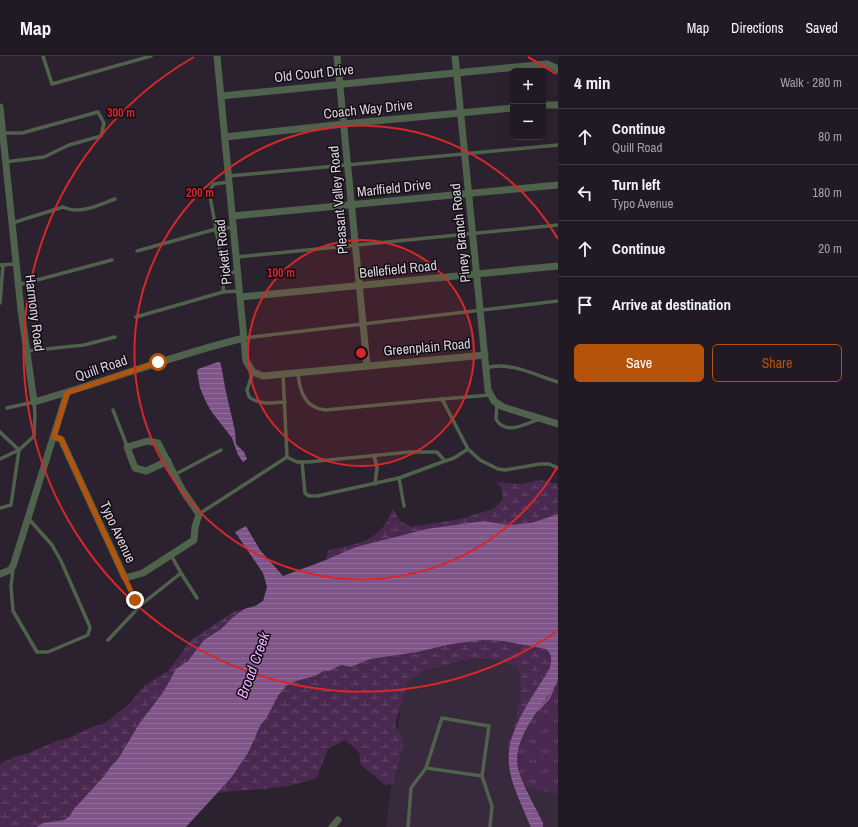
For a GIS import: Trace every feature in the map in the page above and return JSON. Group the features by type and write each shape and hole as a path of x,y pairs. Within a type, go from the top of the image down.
{"street":[{"name":"Pickett Road","path":"217,56 246,361 253,372"},
{"name":"Pleasant Valley Road","path":"337,56 367,365"},
{"name":"Piney Branch Road","path":"456,56 488,390 497,404"},
{"name":"Old Court Drive","path":"221,96 547,64 558,70"},
{"path":"546,105 558,105"},
{"name":"Harmony Road","path":"0,107 18,285 34,402"},
{"name":"Coach Way Drive","path":"225,137 510,108"},
{"name":"Marlfield Drive","path":"232,216 469,194 558,184"},
{"name":"Bellefield Road","path":"240,294 360,285 558,266"},
{"name":"Quill Road","path":"34,402 67,393 158,362 244,338"},
{"name":"Greenplain Road","path":"253,372 264,376 367,365 485,355"},
{"path":"0,574 10,570 13,566 67,393"},
{"path":"497,404 558,424"},
{"name":"Typo Avenue","path":"54,437 61,439 124,578 142,573 194,540 195,528 199,514"},
{"path":"168,462 146,471 135,468 128,448 148,441 158,442 183,491 199,514"},
{"path":"332,827 338,820"}],"lane":[{"path":"43,56 52,84 151,56"},
{"path":"2,133 22,133 98,112 104,123 101,136 69,146 44,157 5,162"},
{"path":"223,292 224,274 209,191 214,184 229,179 348,164 558,145"},
{"path":"12,223 63,207 71,211 80,211 115,199"},
{"path":"237,257 558,225"},
{"path":"137,251 234,226"},
{"path":"18,285 112,260"},
{"path":"0,303 1,265 16,264"},
{"path":"224,274 238,272"},
{"path":"136,317 223,292 240,294"},
{"path":"244,338 558,301"},
{"path":"27,351 84,345 115,337"},
{"path":"486,368 500,365 509,366 558,382"},
{"path":"253,372 247,390 249,397 254,401 261,403 271,404 284,402"},
{"path":"298,372 298,384 303,396 315,407 321,410 490,395"},
{"path":"283,374 287,457"},
{"path":"442,399 468,449 480,460 498,469 510,470 540,464 549,464 558,468"},
{"path":"0,459 19,450 34,436 34,402 7,408"},
{"path":"497,404 496,419 503,427 513,428 540,419"},
{"path":"114,410 128,448"},
{"path":"0,432 19,450"},
{"path":"302,462 305,493 309,496 317,496 399,478 454,458 468,449"},
{"path":"0,508 11,505 19,450"},
{"path":"174,475 221,450"},
{"path":"287,457 302,462 426,451 437,452 445,461"},
{"path":"374,455 377,468 375,484"},
{"path":"199,514 287,457"},
{"path":"399,478 404,506"},
{"path":"13,566 11,586 13,611 37,652 48,652 88,635 90,627 61,561 52,545 28,518"},
{"path":"171,555 181,574 197,598"},
{"path":"108,640 142,604 181,574"},
{"path":"124,578 135,600 142,604"},
{"path":"408,827 411,788 426,768 442,718 488,726 482,776 492,806 490,827"},
{"path":"426,768 482,776"}],"shaded area":[{"path":"558,627 518,786 558,794 558,827 386,827 408,649"}],"green space":[{"path":"540,480 558,484 558,514 531,523 509,525 483,521 426,529 396,536 326,560 328,550 357,544 370,538 382,528 393,509 400,521 412,527 460,519 493,509 503,500 501,487 496,482 520,484"},
{"path":"244,609 221,629 204,640 188,661 176,670 164,691 139,724 118,759 74,809 69,817 64,820 43,823 36,827 0,827 0,764 14,757 29,753 56,741 66,739 105,723 129,704 145,685 168,671 190,641 233,612"},
{"path":"483,640 503,641 546,649 551,656 550,668 514,729 519,706 520,675 518,667 501,660 472,658 425,670 408,680 395,725 404,743 393,784 385,785 361,765 359,752 345,740 328,749 317,778 280,787 217,793 231,778 248,753 261,723 266,719 278,696 286,686 296,681 315,676 324,671 329,671 341,665 351,667 370,659"},
{"path":"558,649 558,794 518,786 507,745"}],"water":[{"path":"220,362 221,365 235,431 236,444 244,452 247,459 243,462 238,455 232,438 211,411 200,388 197,371 198,369"},
{"name":"Broad Creek","path":"558,514 558,680 528,726 518,749 517,761 521,779 543,823 543,827 531,827 529,823 512,780 509,765 509,752 511,740 516,727 529,702 550,668 551,656 546,649 503,641 483,640 370,659 351,667 341,665 329,671 324,671 315,676 296,681 286,686 278,696 266,719 261,724 248,753 231,778 186,827 36,827 43,823 64,820 69,817 74,809 118,759 139,724 164,691 176,669 188,661 204,640 221,629 232,618 244,609 255,606 263,601 267,587 263,573 235,532 246,526 260,550 283,576 356,547 426,529 483,521 509,525 531,523"}],"waterway":[{"path":"538,710 549,698 553,688"}],"route":[{"path":"135,600 61,439 54,437 67,393 158,362"}]}
